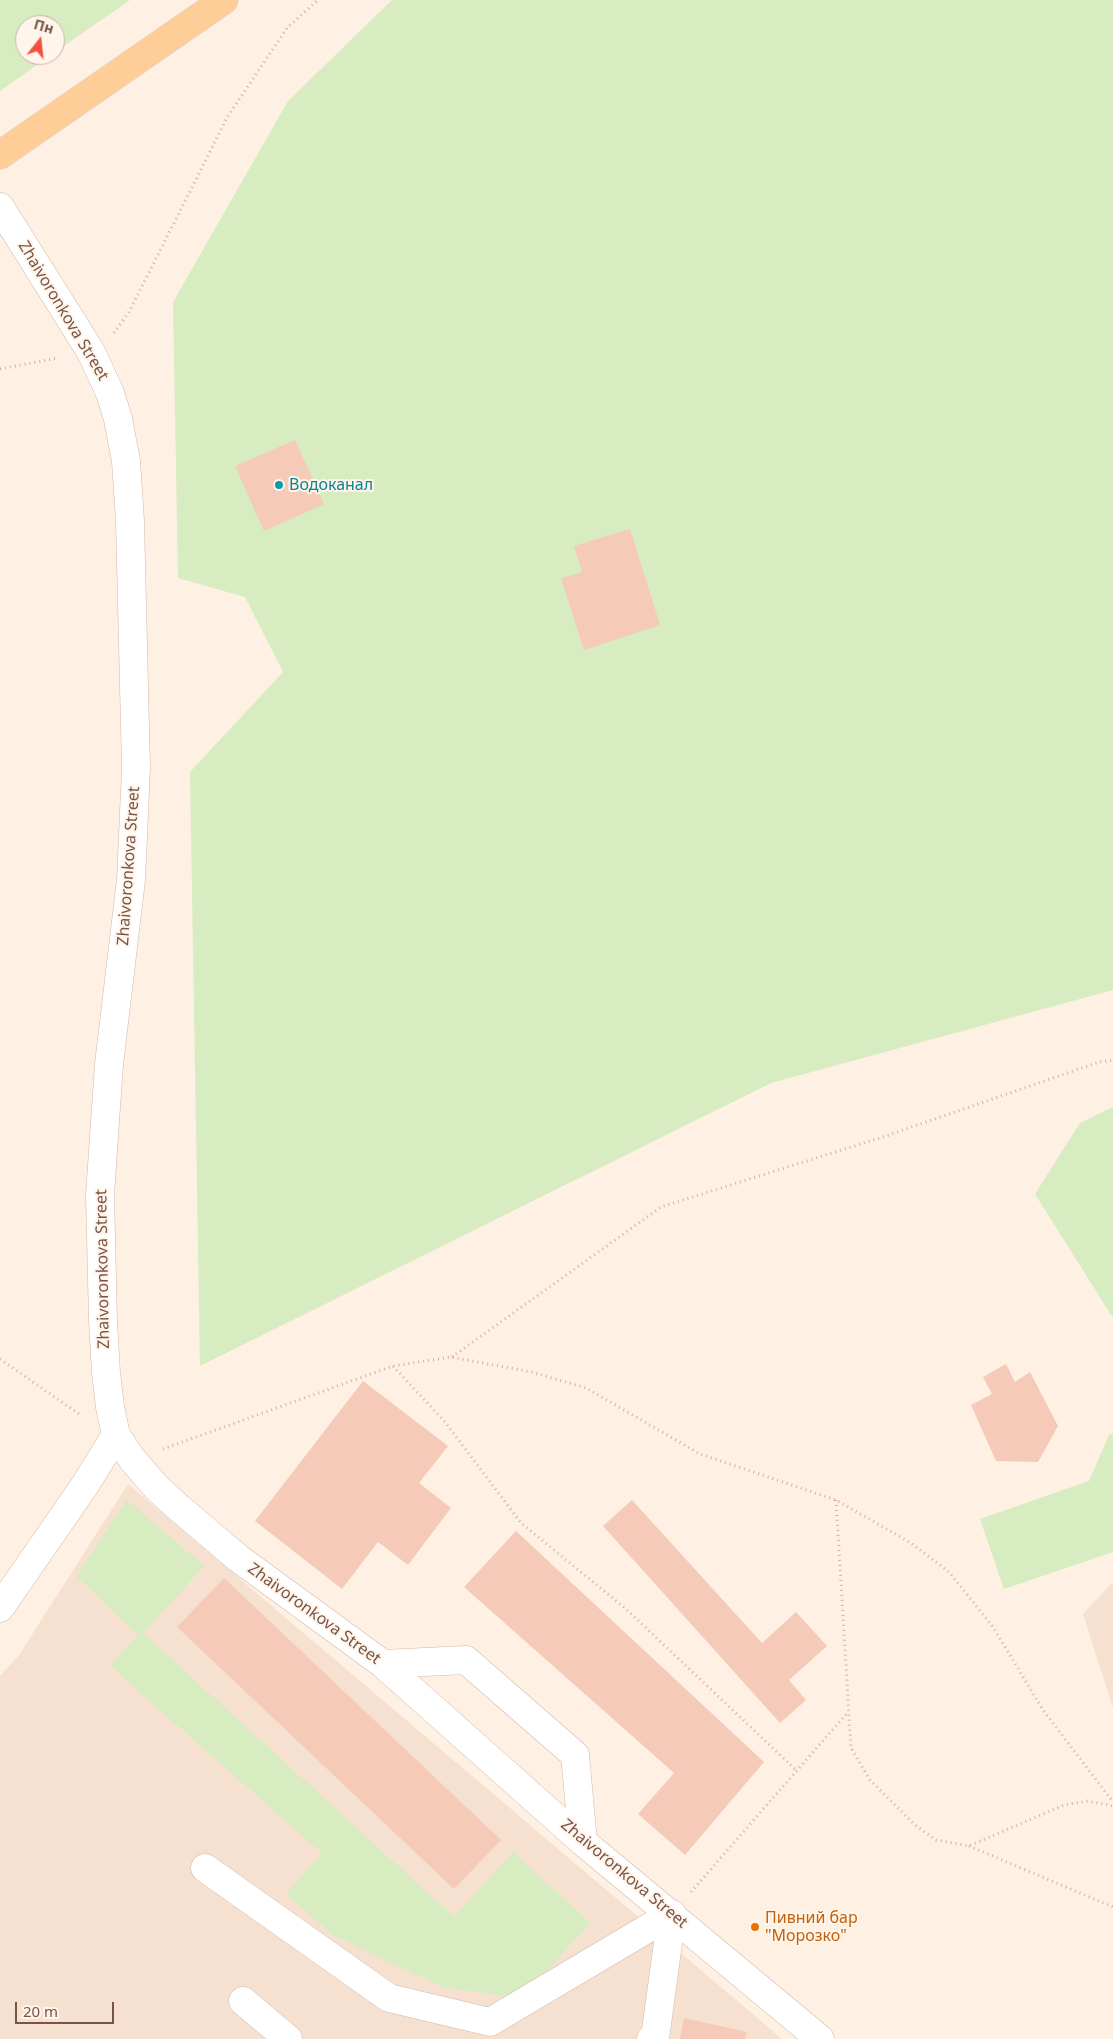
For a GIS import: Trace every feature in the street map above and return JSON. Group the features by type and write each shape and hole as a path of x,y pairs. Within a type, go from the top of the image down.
{"main road":[{"path":"0,155 224,0"}],"street":[{"name":"Zhaivoronkova Street","path":"0,207 91,352 110,392 118,419 126,461 130,521 136,768 131,880 109,1064 100,1195 106,1364 110,1406 116,1435 132,1459 157,1488 238,1558 383,1664 583,1842 672,1914 820,2039"},
{"path":"0,1608 86,1485 116,1435"},
{"path":"383,1664 466,1660 575,1755 583,1842"},
{"path":"205,1868 389,1998 490,2022 672,1914"},
{"path":"651,2039 655,2038 672,1914"},
{"path":"242,2001 288,2039"}],"path":[{"path":"0,369 91,352 111,338 129,312 228,116 287,28 318,0"},
{"path":"452,1357 661,1208 886,1136 1099,1062 1113,1060"},
{"path":"132,1459 197,1438 393,1366 452,1357 531,1372 586,1388 700,1454 836,1500 910,1543 949,1572 992,1627 1043,1710 1113,1802"},
{"path":"0,1359 80,1415 116,1435"},
{"path":"393,1366 445,1422 521,1523 626,1609 797,1772"},
{"path":"836,1500 851,1748 870,1780 915,1825 936,1840 969,1846 1113,1907"},
{"path":"672,1914 849,1712"},
{"path":"969,1846 1064,1805 1088,1801 1113,1806"}],"shaded area":[{"path":"128,1484 782,2039 0,2039 0,1676 19,1655"},
{"path":"1113,1582 1113,1708 1083,1614"}],"green space":[{"path":"0,0 130,0 65,45 65,15 15,15 15,65 37,65 0,91"},
{"path":"392,0 1113,0 1113,990 771,1083 200,1366 190,772 283,672 245,597 178,578 173,302 288,101"},
{"path":"1113,1107 1113,1318 1035,1194 1080,1123"},
{"path":"1113,1433 1113,1552 1004,1589 980,1519 1089,1481 1109,1435"},
{"path":"127,1500 204,1566 143,1633 454,1917 513,1852 590,1923 545,1973 505,1996 442,1987 333,1935 286,1894 322,1853 110,1666 138,1635 76,1576"}],"building":[{"name":"Водоканал","path":"295,440 324,504 264,531 235,466"},
{"path":"630,529 660,625 584,650 561,578 582,572 574,546"},
{"path":"1006,1364 1015,1382 1030,1372 1058,1426 1038,1462 996,1461 971,1405 992,1394 983,1377"},
{"path":"363,1381 448,1446 419,1483 451,1508 408,1565 378,1542 342,1589 255,1521"},
{"path":"632,1500 762,1643 796,1612 827,1646 789,1680 806,1700 780,1723 603,1526"},
{"path":"516,1531 764,1762 685,1855 638,1814 674,1773 464,1587"},
{"path":"224,1578 501,1840 454,1889 177,1627"},
{"path":"684,2018 747,2032 745,2039 680,2039"}],"place":[{"name":"Водоканал","path":"279,485"},
{"name":"Пивний бар \"Морозко\"","path":"755,1927"}]}
